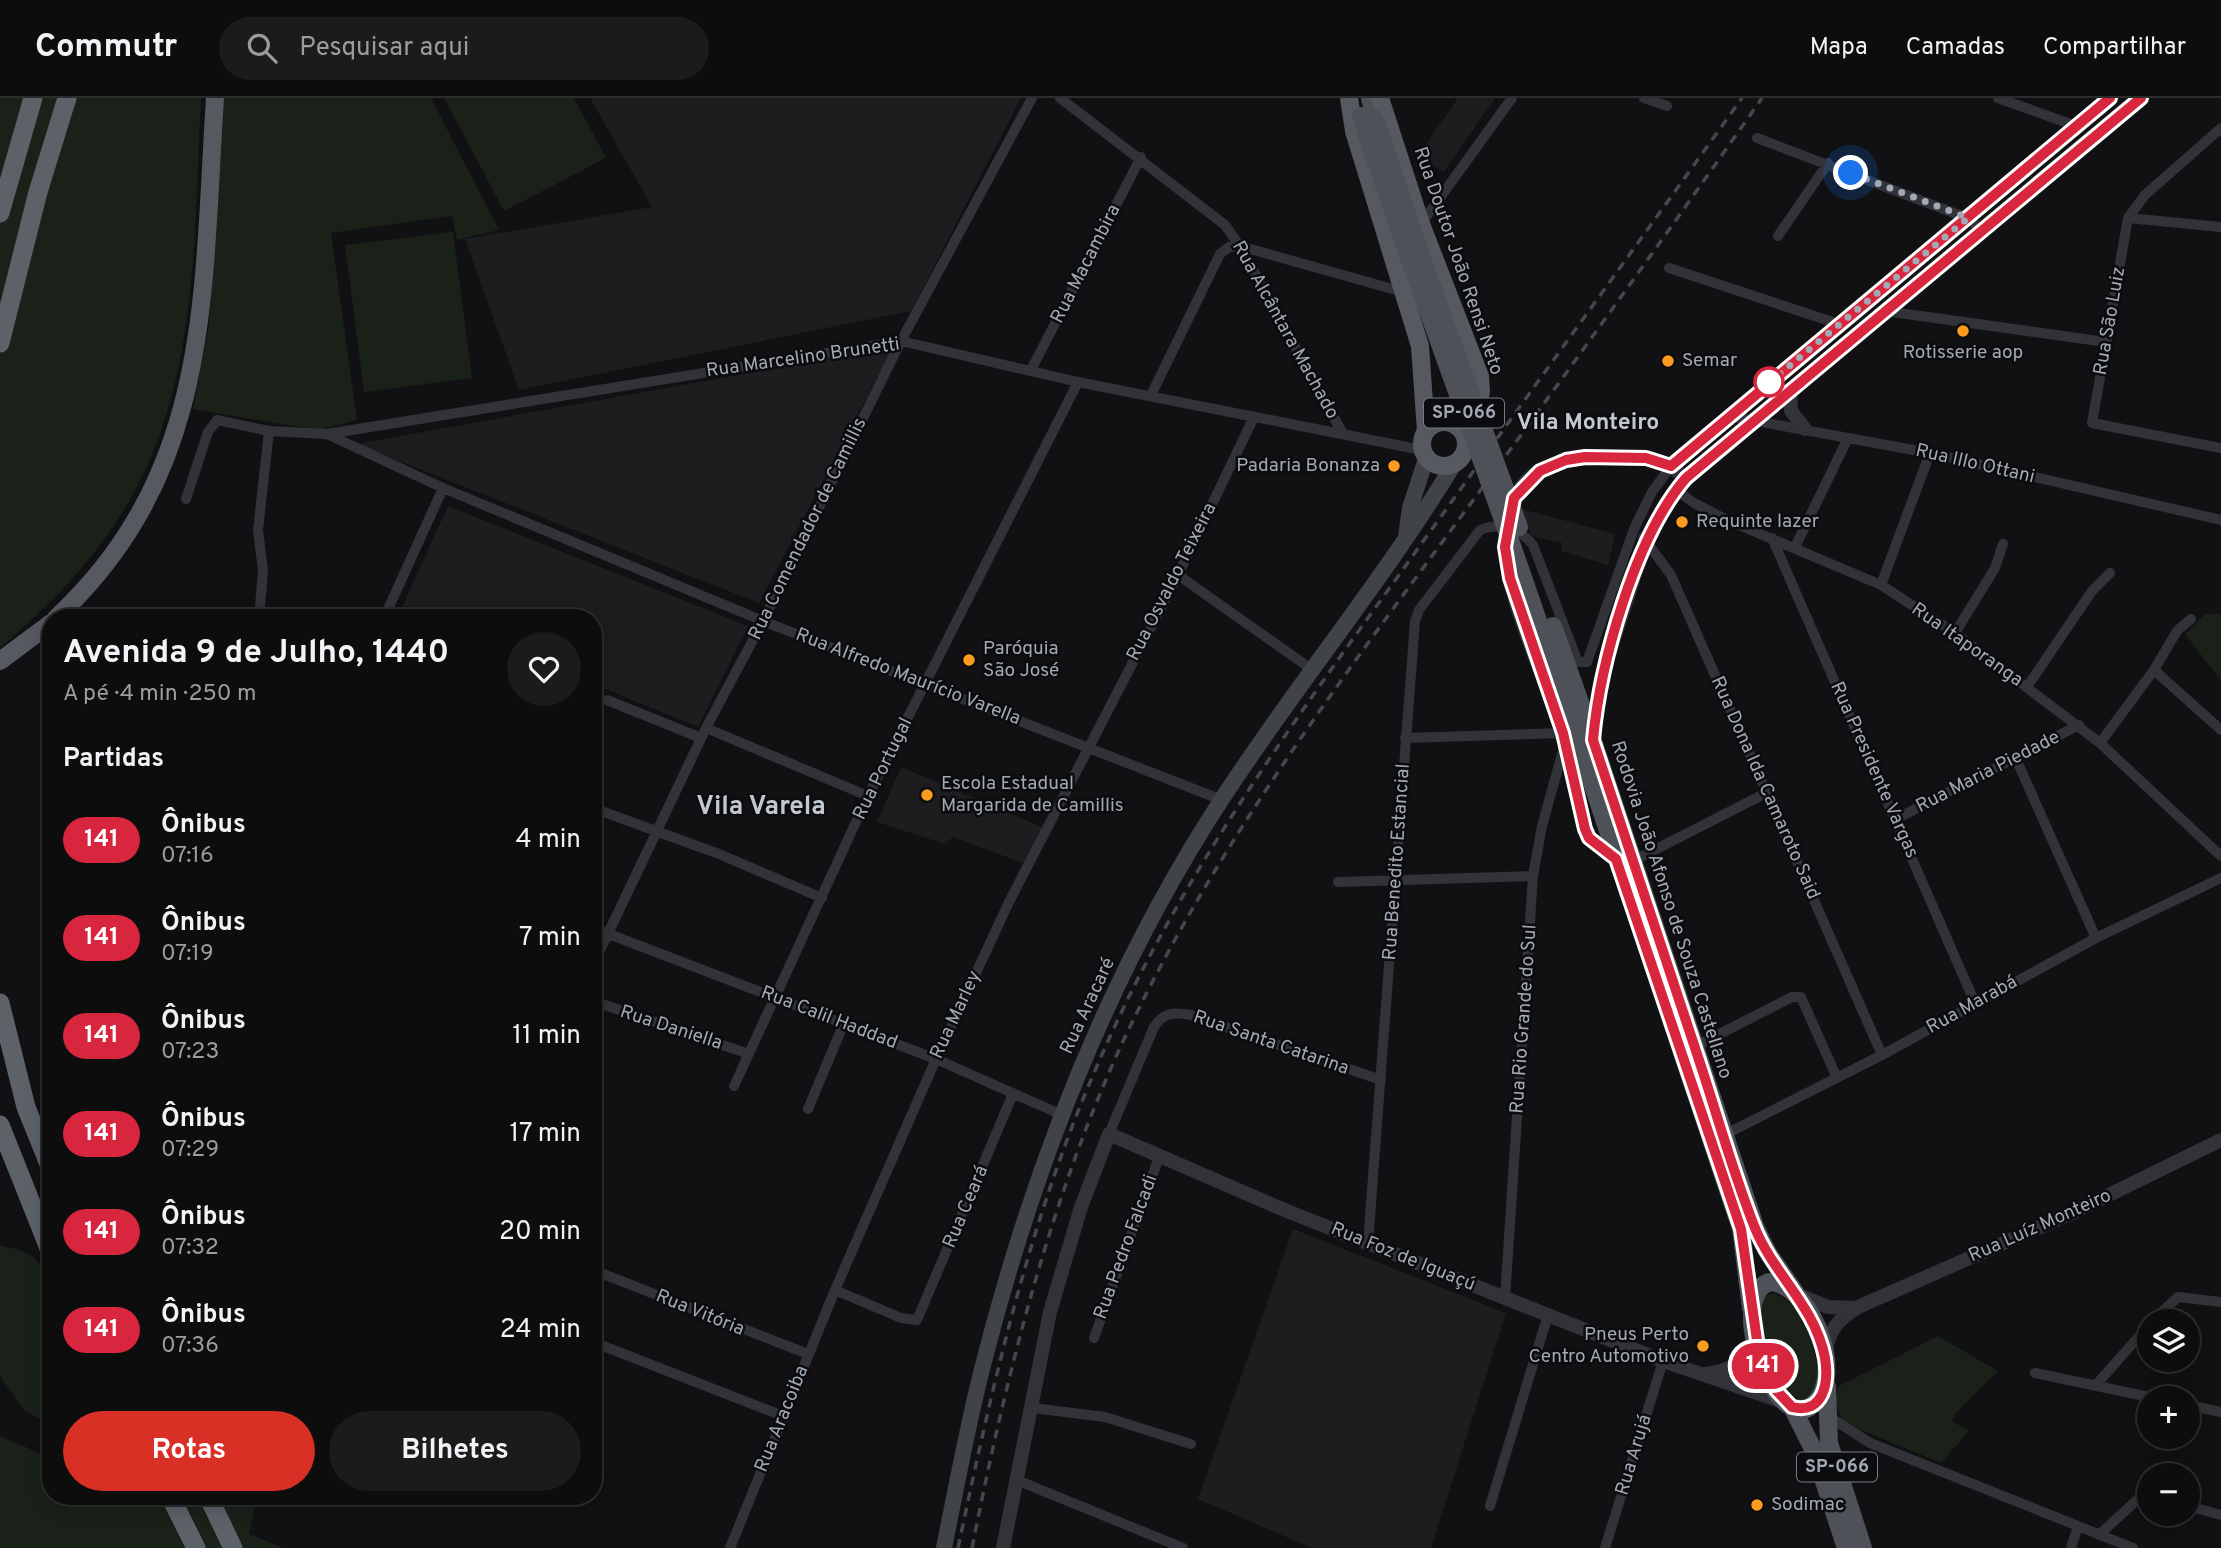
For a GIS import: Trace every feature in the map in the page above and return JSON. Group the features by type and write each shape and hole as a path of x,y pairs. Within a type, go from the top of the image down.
{"highway":[{"path":"0,213 33,98"},
{"path":"0,343 38,192 67,98"},
{"path":"64,609 84,588 134,521 162,468 180,419 197,347 215,98"},
{"path":"1349,98 1354,131 1419,346 1426,431 1424,454 1436,466 1454,464 1465,452 1465,436 1454,425 1439,422 1426,431"},
{"name":"Rua Doutor João Rensi Neto","path":"1380,98 1421,224 1480,376 1479,407 1465,436"},
{"path":"0,662 42,630"},
{"path":"0,1003 26,1107 42,1147"},
{"path":"0,1125 42,1230"},
{"path":"174,1505 196,1548"},
{"path":"212,1505 233,1548"}],"main road":[{"name":"Rodovia João Afonso de Souza Castellano","path":"1355,98 1368,117 1575,708 1741,1229 1751,1308"},
{"name":"Rodovia João Afonso de Souza Castellano","path":"1368,117 1370,98"},
{"name":"Rua Aracaré","path":"1405,542 1410,508 1424,454"},
{"name":"Rua Aracaré","path":"944,1548 981,1370 1034,1194 1062,1115 1138,948 1222,800 1405,542 1454,464"},
{"name":"Rodovia João Afonso de Souza Castellano","path":"1575,708 1593,740 1624,860 1694,1046 1756,1229 1768,1253 1797,1294"},
{"path":"1751,1308 1757,1290 1769,1282 1797,1294"},
{"name":"SP-066","path":"1797,1294 1815,1324 1825,1360 1829,1443 1863,1548"},
{"name":"SP-066","path":"1751,1308 1755,1336 1765,1371 1789,1405 1814,1451 1846,1548"},
{"path":"1789,1405 1806,1409 1816,1404 1824,1394 1826,1383"}],"street":[{"name":"Rua Comendador de Camillis","path":"602,944 704,733 763,621 901,341 1032,98"},
{"name":"Rua Alcântara Machado","path":"1060,98 1210,210 1240,246 1343,434"},
{"path":"1421,224 1513,98"},
{"path":"1644,98 1667,106"},
{"path":"1998,98 2076,127"},
{"path":"1508,528 1527,537 1533,545 1578,662 1587,662 1634,529 1652,492 1671,466 2110,98"},
{"path":"1593,740 1601,682 1646,540 1681,484 2141,98"},
{"path":"2128,218 2145,195 2221,128"},
{"path":"1758,138 1968,218 1982,229"},
{"name":"Rua Macambira","path":"1031,370 1141,157"},
{"path":"1778,236 1828,163"},
{"path":"2128,218 2221,227"},
{"name":"Rua São Luiz","path":"2128,218 2092,423 2221,448"},
{"path":"1151,395 1220,254 1229,247 1240,246 1403,292"},
{"path":"1668,268 1839,324"},
{"path":"1885,311 2106,342"},
{"name":"Rua Marcelino Brunetti","path":"186,499 214,421 269,431 327,434 901,341 1078,382 1343,434 1424,454"},
{"name":"Rua Portugal","path":"734,1086 868,796 1078,382"},
{"path":"1790,392 1791,411 1805,429"},
{"name":"Rua Illo Ottani","path":"1728,416 1757,419 1930,453 2221,520"},
{"name":"Rua Osvaldo Teixeira","path":"1089,746 1178,575 1254,417"},
{"path":"260,609 262,571 258,530 269,431"},
{"name":"Rua Alfredo Maurício Varella","path":"327,434 443,488 763,621 1222,800"},
{"path":"1795,547 1848,438"},
{"path":"1881,585 1930,453"},
{"path":"1681,484 1671,466 1646,458 1585,457 1566,460 1540,471 1517,491 1508,528 1505,547 1514,592 1564,738 1589,838 1624,860 1768,792"},
{"name":"Rua Itaporanga","path":"1681,484 1707,511 1881,585 1955,633 2101,743 2221,856"},
{"path":"388,609 443,488"},
{"name":"Rua Benedito Estancial","path":"1368,1243 1412,633 1419,610 1480,530 1508,528"},
{"name":"Rua Dona Ida Camaroto Said","path":"1634,529 1646,540 1671,575 1882,1055"},
{"name":"Rua Presidente Vargas","path":"1772,538 1975,1003"},
{"path":"1955,633 1995,568 2003,544"},
{"path":"2027,687 2092,591 2110,573"},
{"path":"1178,575 1314,671"},
{"path":"2101,743 2154,670 2177,631 2191,619"},
{"path":"2154,670 2221,730"},
{"path":"607,699 868,796"},
{"name":"Rua Maria Piedade","path":"1896,819 2079,725"},
{"path":"1405,738 1564,738"},
{"name":"Rua Rio Grande do Sul","path":"1505,1298 1533,876 1542,826 1564,738"},
{"name":"Rua Marley","path":"835,1290 936,1059 1009,902 1089,746"},
{"path":"2016,759 2096,938"},
{"path":"602,811 719,854 822,898"},
{"path":"1338,882 1533,876"},
{"name":"Rua Marabá","path":"1724,1135 1882,1055 2096,938 2221,878"},
{"name":"Rua Calil Haddad","path":"602,931 936,1059 1062,1115"},
{"path":"1694,1046 1793,997 1804,999 1837,1078"},
{"name":"Rua Daniella","path":"602,1004 749,1054"},
{"name":"Rua Santa Catarina","path":"1109,1133 1160,1018 1171,1013 1191,1015 1381,1080"},
{"path":"808,1109 844,1023"},
{"name":"Rua Ceará","path":"835,1290 901,1318 918,1320 1013,1094"},
{"path":"1003,1548 1061,1270 1109,1133"},
{"name":"Rua Foz de Iguaçú","path":"1109,1133 1159,1157 1505,1298 1700,1375 1789,1405"},
{"name":"Rua Luíz Monteiro","path":"1825,1360 1832,1330 1837,1322 1858,1307 2074,1212 2221,1140"},
{"name":"Rua Pedro Falcadi","path":"1094,1338 1159,1157"},
{"name":"Rua Vitória","path":"602,1274 808,1354"},
{"name":"Rua Aracoiba","path":"730,1548 835,1290"},
{"name":"Rua Luíz Monteiro","path":"1797,1294 1828,1307 1858,1307"},
{"path":"2166,1309 2178,1297 2221,1301"},
{"path":"1490,1506 1548,1315"},
{"path":"1700,1375 1735,1367 1747,1353 1755,1336"},
{"path":"2095,1386 2137,1339"},
{"path":"602,1346 783,1416"},
{"name":"Rua Arujá","path":"1605,1548 1663,1361"},
{"path":"2035,1373 2137,1395"},
{"path":"1033,1408 1105,1417 1191,1444"},
{"path":"2200,1408 2221,1412"},
{"path":"1828,1415 1870,1443 2133,1548"},
{"path":"1018,1481 1183,1548"},
{"path":"2099,1535 2137,1500"},
{"path":"2200,1509 2220,1513"},
{"path":"2071,1548 2078,1526"}],"shaded area":[{"path":"0,98 201,98 189,305 169,406 152,455 129,501 87,562 37,615 0,648"},
{"path":"223,98 431,98 499,230 457,240 452,216 331,233 357,420 317,430 193,409 209,325"},
{"path":"444,98 574,98 606,158 504,211"},
{"path":"590,98 1021,98 911,311 519,390 465,239 652,207"},
{"path":"1458,98 1495,98 1444,172 1418,156"},
{"path":"2127,98 2130,98 1749,412"},
{"path":"453,232 472,378 364,392 345,245"},
{"path":"893,347 759,603 356,444"},
{"path":"448,506 748,626 698,727 602,688 602,609 401,609"},
{"path":"1522,509 1615,534 1608,565 1561,551 1562,543 1532,536"},
{"path":"2205,614 2221,614 2221,681 2185,634"},
{"name":"Escola Estadual Margarida de Camillis","path":"901,767 1042,827 1023,863 953,837 945,844 877,822"},
{"path":"1293,1229 1506,1313 1431,1548 1312,1548 1198,1499"},
{"path":"0,1245 31,1255 42,1269 42,1421 24,1410 0,1376"},
{"path":"1774,1293 1797,1309 1810,1332 1819,1386 1805,1401 1793,1395 1783,1385 1768,1357 1760,1309 1762,1297"},
{"path":"1938,1336 1998,1371 1955,1414 1952,1421 1969,1431 1941,1463 1842,1422 1835,1399 1839,1386"},
{"path":"0,1436 42,1454 42,1505 255,1505 249,1534 284,1548 0,1548"}],"railway":[{"path":"958,1548 999,1364 1032,1243 1073,1124 1097,1066 1164,930 1201,865 1283,739 1742,98"},
{"path":"972,1548 1016,1352 1053,1222 1099,1096 1161,965 1239,831 1326,702 1762,98"}],"bus line":[{"name":"141","path":"2110,98 1671,466 1646,458 1585,457 1566,460 1540,471 1517,491 1514,498 1505,547 1510,578 1563,733 1585,829 1589,838 1616,859 1741,1229 1759,1354 1776,1390 1786,1404 1798,1409 1806,1409 1816,1404 1824,1394 1826,1372 1821,1341 1808,1310 1779,1271 1756,1229 1709,1091 1593,740 1601,682 1646,540 1686,478 2141,98"}],"place":[{"name":"Rotisserie aop","path":"1963,331"},
{"name":"Semar","path":"1668,361"},
{"name":"Padaria Bonanza","path":"1394,466"},
{"name":"Requinte lazer","path":"1682,522"},
{"name":"Paróquia São José","path":"969,660"},
{"name":"Escola Estadual Margarida de Camillis","path":"927,795"},
{"name":"Pneus Perto Centro Automotivo","path":"1703,1346"},
{"name":"Sodimac","path":"1757,1505"}],"district":[{"name":"Vila Monteiro","path":"1588,423"},
{"name":"Vila Varela","path":"761,807"}],"route":[{"path":"1769,382 1765,386 1968,218 1851,173"}]}
